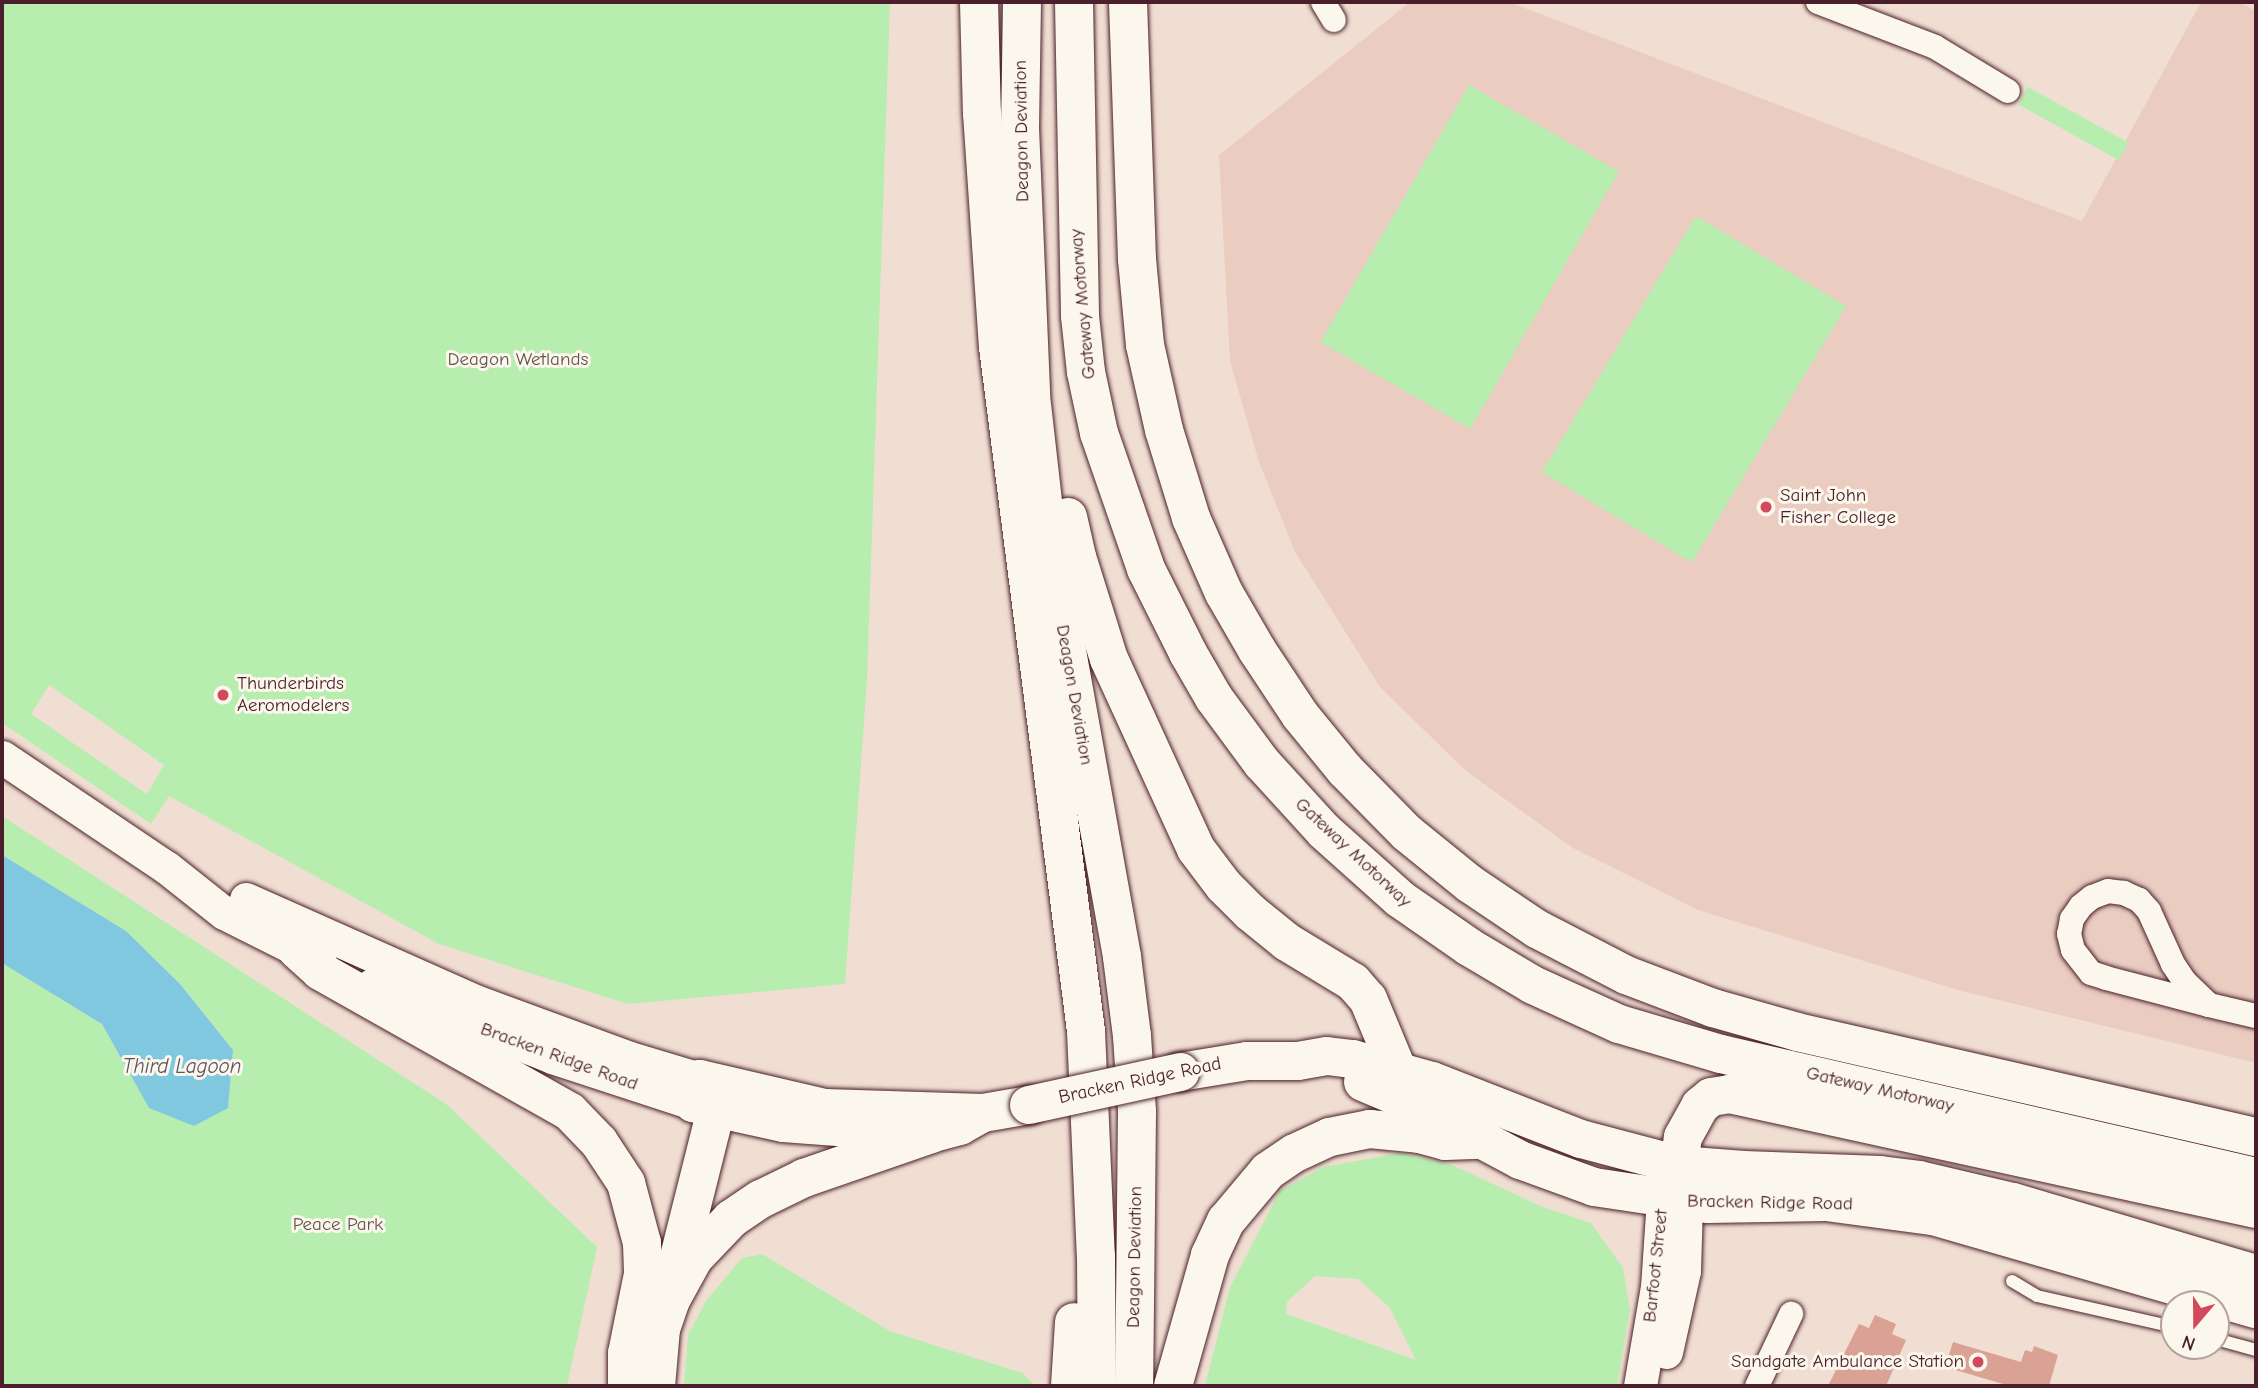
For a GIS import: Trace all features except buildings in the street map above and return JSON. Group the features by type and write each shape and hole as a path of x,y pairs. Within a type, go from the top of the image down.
{"main road":[{"name":"Deagon Deviation","path":"979,2 984,154 998,347 1085,1018 1092,1153 1097,1386"},
{"name":"Deagon Deviation","path":"1022,2 1020,128 1031,396 1048,545 1120,946 1132,1036 1137,1112 1133,1386"},
{"name":"Gateway Motorway","path":"1073,2 1080,316 1099,433 1130,528 1166,612 1214,698 1262,763 1324,831 1400,899 1469,947 1533,985 1580,1008 1642,1032 1721,1054 2256,1177"},
{"name":"Gateway Motorway","path":"1128,2 1137,259 1145,345 1164,430 1191,518 1224,593 1257,650 1300,715 1345,770 1407,833 1470,884 1536,929 1626,975 1713,1008 1797,1032 2256,1137"},
{"path":"1031,396 1053,430 1077,557 1109,659 1196,849 1224,886 1251,912 1287,942 1353,982 1368,999 1398,1071"},
{"name":"Bracken Ridge Road","path":"2,757 166,867 224,913 359,979 528,1048 708,1094 809,1126 916,1129 932,1134 960,1126 983,1114"},
{"name":"Bracken Ridge Road","path":"166,867 233,893 475,1000 604,1049 708,1094 825,1108 983,1114 1180,1072 1247,1061 1298,1061 1327,1056 1398,1071 1483,1099 1581,1139 1679,1164 1744,1170 1880,1175 1958,1187 2034,1226 2256,1309"},
{"path":"297,950 320,971 529,1087 585,1124 626,1183 639,1223 643,1260 627,1353 627,1386"},
{"name":"Bracken Ridge Road","path":"1298,1061 1324,1073 1391,1093 1480,1140 1559,1176 1594,1187 1675,1201 1785,1201 1858,1205 2034,1226 2256,1274"},
{"path":"643,1260 655,1246 708,1094"},
{"path":"680,1282 677,1265 708,1094"},
{"path":"1679,1164 1683,1137 1700,1106 1712,1097 1729,1094 2256,1209"},
{"path":"1173,1386 1210,1255 1226,1221 1268,1171 1295,1153 1329,1137 1370,1129 1419,1133 1445,1142 1480,1140"},
{"path":"656,1386 661,1329 680,1282 710,1238 731,1219 761,1199 829,1169 932,1134"},
{"path":"1070,1386 1075,1186 1092,1153"},
{"name":"Barfoot Street","path":"1640,1386 1675,1201 1679,1164"},
{"name":"Barfoot Street","path":"1657,1386 1681,1292 1675,1201"}],"street":[{"path":"1818,2 1935,47 2008,90"},
{"path":"2209,1005 2185,982 2173,964 2149,911 2138,900 2124,892 2108,891 2092,897 2081,906 2072,919 2069,934 2076,956 2091,973 2209,1005 2256,1016"},
{"path":"1757,1386 1791,1314"}],"lane":[{"path":"2012,1281 2037,1296 2160,1324"},
{"path":"2230,1343 2256,1350"}],"shaded area":[{"name":"Saint John Fisher College","path":"1410,2 1509,2 2082,221 2201,2 2239,2 2256,11 2256,1063 1958,990 1698,910 1573,848 1466,771 1380,687 1295,552 1259,462 1230,361 1219,155"}],"green space":[{"name":"Deagon Wetlands","path":"2,2 890,2 867,681 845,984 628,1004 439,944 169,796 151,824 2,723","holes":["49,685 164,765 147,794 31,714"]},
{"path":"1469,85 1619,172 1470,429 1320,342"},
{"path":"2028,87 2129,143 2119,160 2018,104"},
{"path":"1696,216 1846,306 1692,562 1542,472"},
{"name":"Peace Park","path":"2,816 446,1104 597,1247 567,1386 2,1386 2,963 102,1024 149,1108 228,1108 233,1050 180,984 126,931 2,855"},
{"path":"1400,1153 1452,1165 1543,1207 1591,1223 1623,1268 1630,1309 1617,1386 1205,1386 1230,1287 1280,1191 1323,1167","holes":["1315,1276 1358,1279 1389,1307 1416,1360 1286,1314 1287,1302"]},
{"path":"762,1254 890,1331 1022,1373 1036,1386 684,1386 688,1335 706,1301 742,1258"}],"water":[{"name":"Third Lagoon","path":"2,855 126,931 180,984 233,1050 228,1108 194,1126 149,1108 102,1024 2,963"}],"place":[{"name":"Saint John Fisher College","path":"1766,507"},
{"name":"Thunderbirds Aeromodelers","path":"223,695"},
{"name":"Sandgate Ambulance Station","path":"1978,1362"}]}
